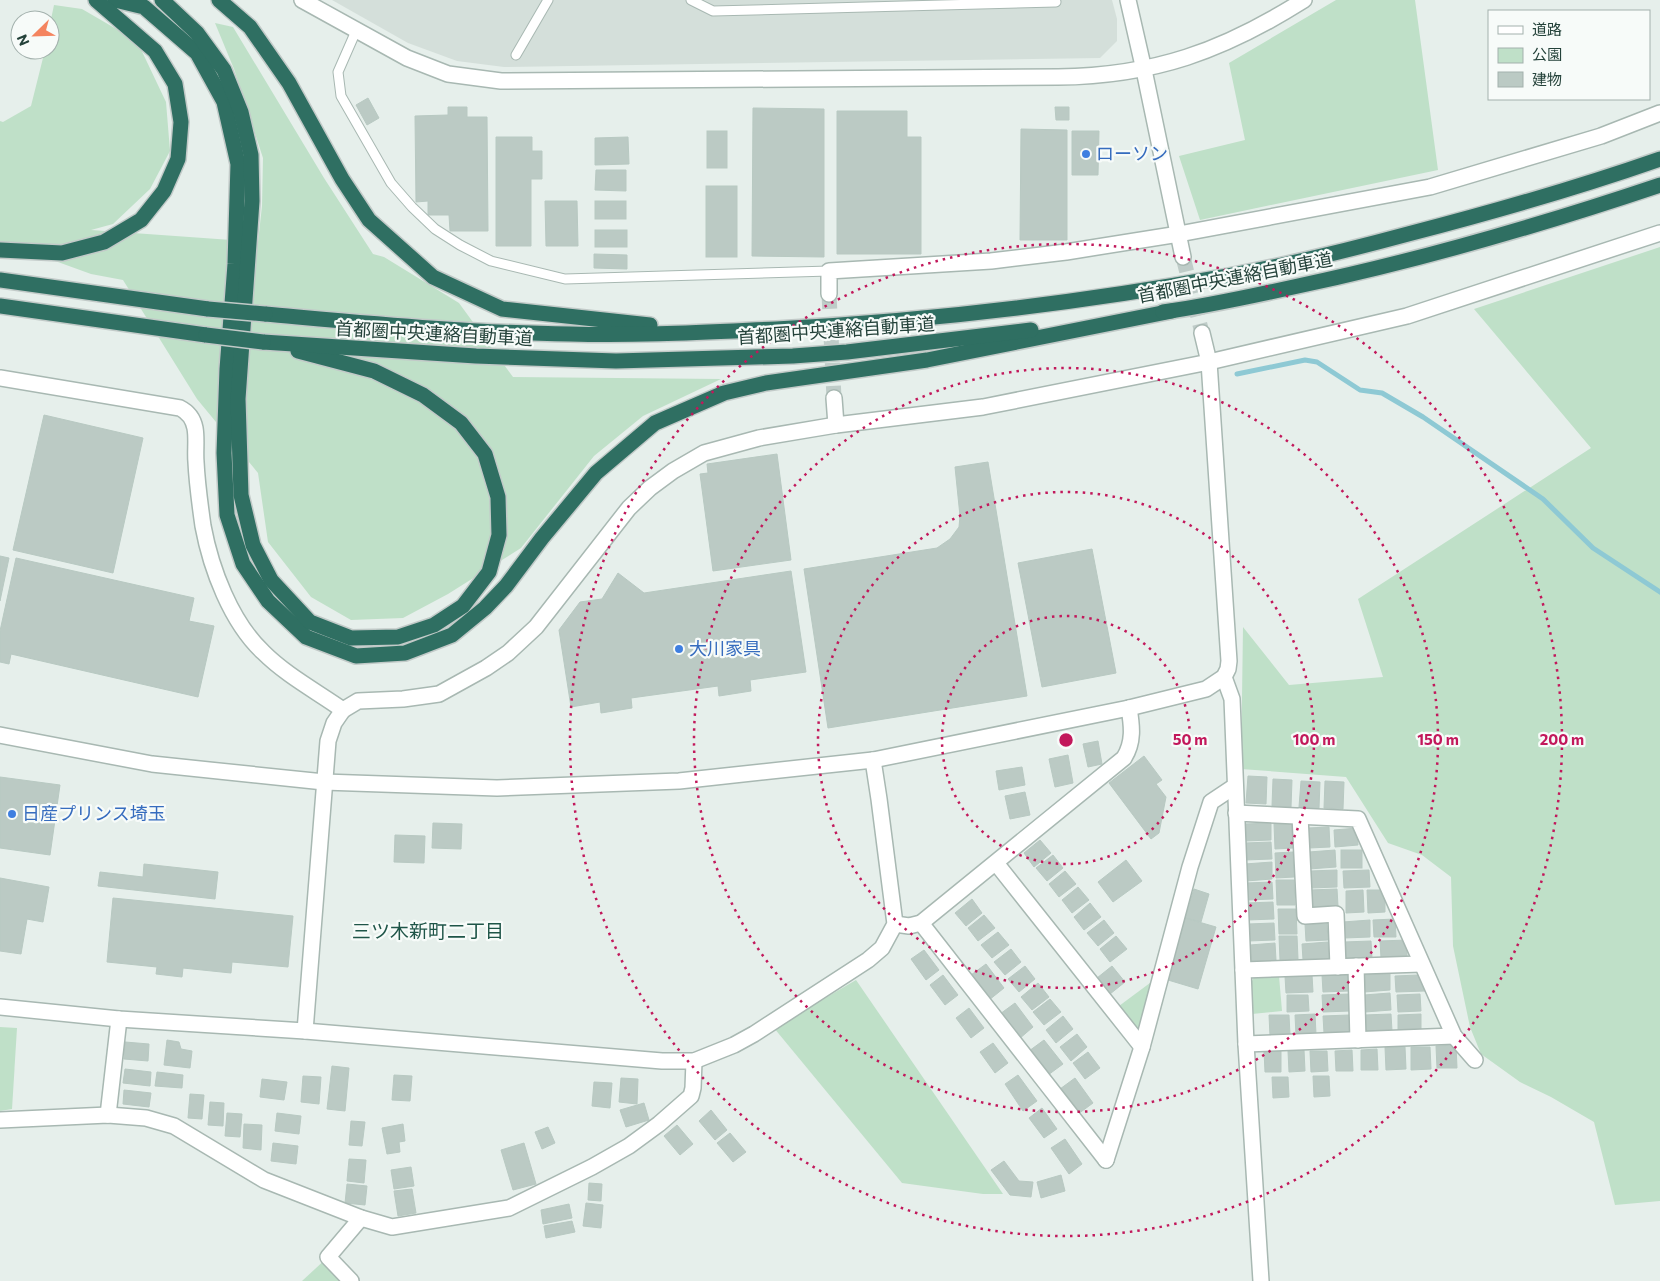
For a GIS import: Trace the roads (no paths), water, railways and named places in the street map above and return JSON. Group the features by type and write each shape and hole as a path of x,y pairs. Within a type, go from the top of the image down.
{"highway":[{"path":"0,250 62,253 104,242 141,220 164,191 178,159 181,122 175,84 155,51 96,0"},
{"path":"115,0 144,7 197,53 224,102 238,164 235,264 227,369 224,453 227,515 243,564 268,601 306,637 356,656 405,653 452,635 485,608 506,586 596,473 655,422 724,393 766,383 926,360 1172,311"},
{"path":"162,0 197,33 224,70 241,112 251,155 252,201 238,399 241,495 253,545 271,580 310,622 351,638 398,637 434,625 463,606 489,572 499,535 498,497 486,454 461,423 423,395 374,371 263,342"},
{"path":"219,0 250,27 278,67 342,180 369,220 434,277 502,309 713,332"},
{"name":"首都圏中央連絡自動車道","path":"0,280 208,309 428,329 572,334 713,332 856,325 1042,306 1230,276 1361,246 1481,215 1600,180 1660,159"},
{"name":"首都圏中央連絡自動車道","path":"0,306 263,342 476,356 616,361 793,356 921,344 1172,311 1230,301 1375,270 1591,208 1660,185"}],"street":[{"path":"302,0 406,58 448,74 501,81 1081,77 1144,70 1188,58 1230,42 1304,0"},
{"path":"1128,0 1184,257"},
{"path":"829,294 829,271 991,261 1066,252 1179,234 1430,186 1601,136 1660,113"},
{"path":"304,1031 328,740 334,724 343,710 358,701 379,698 403,699 439,694 486,668 508,653 536,627 629,508 650,488 681,466 704,453 759,438 836,425 984,407 1209,362 1407,316 1660,233"},
{"path":"0,735 152,764 324,782 497,788 679,781 873,760 1130,708 1206,689 1224,676 1230,661 1209,362 1202,333"},
{"path":"0,378 180,408 186,411 195,428 196,462 203,526 210,557 224,593 241,625 262,651 285,670 343,710"},
{"path":"834,398 836,425"},
{"path":"1224,676 1232,699 1242,970 1261,1281"},
{"path":"894,924 909,926 921,923 1124,758 1128,752 1132,737 1130,708"},
{"path":"0,1007 119,1019 304,1031 662,1061 694,1060 734,1045 754,1034 868,960 882,948 894,924 880,799 873,760"},
{"path":"921,923 1106,1160 1142,1047 1190,867 1211,802 1235,786"},
{"path":"1236,813 1358,818 1454,1036 1475,1060"},
{"path":"1300,816 1305,916 1336,914 1338,967"},
{"path":"996,863 1142,1047"},
{"path":"1242,970 1421,964"},
{"path":"1356,966 1358,1040"},
{"path":"108,1115 119,1019"},
{"path":"1246,1044 1454,1036"},
{"path":"0,1120 108,1115 146,1118 174,1126 264,1180 361,1218 392,1227 509,1208 592,1168 629,1146 659,1124 691,1096 694,1088 694,1060"},
{"path":"352,1281 328,1257 361,1218"}],"lane":[{"path":"516,55 548,0"},
{"path":"691,0 712,11 970,2 1056,2"},
{"path":"356,31 338,72 341,96 391,183 435,229 490,261 565,279 829,271"}],"waterway":[{"path":"1237,374 1305,360 1317,362 1360,390 1382,393 1423,417 1543,499 1593,548 1660,592"}],"tunnel":[{"path":"1183,257 1202,333"},
{"path":"829,294 834,398"}],"place":[{"name":"ローソン","path":"1086,154"},
{"name":"大川家具","path":"679,649"},
{"name":"日産プリンス埼玉","path":"12,814"}],"district":[{"name":"三ツ木新町二丁目","path":"428,931"}]}
